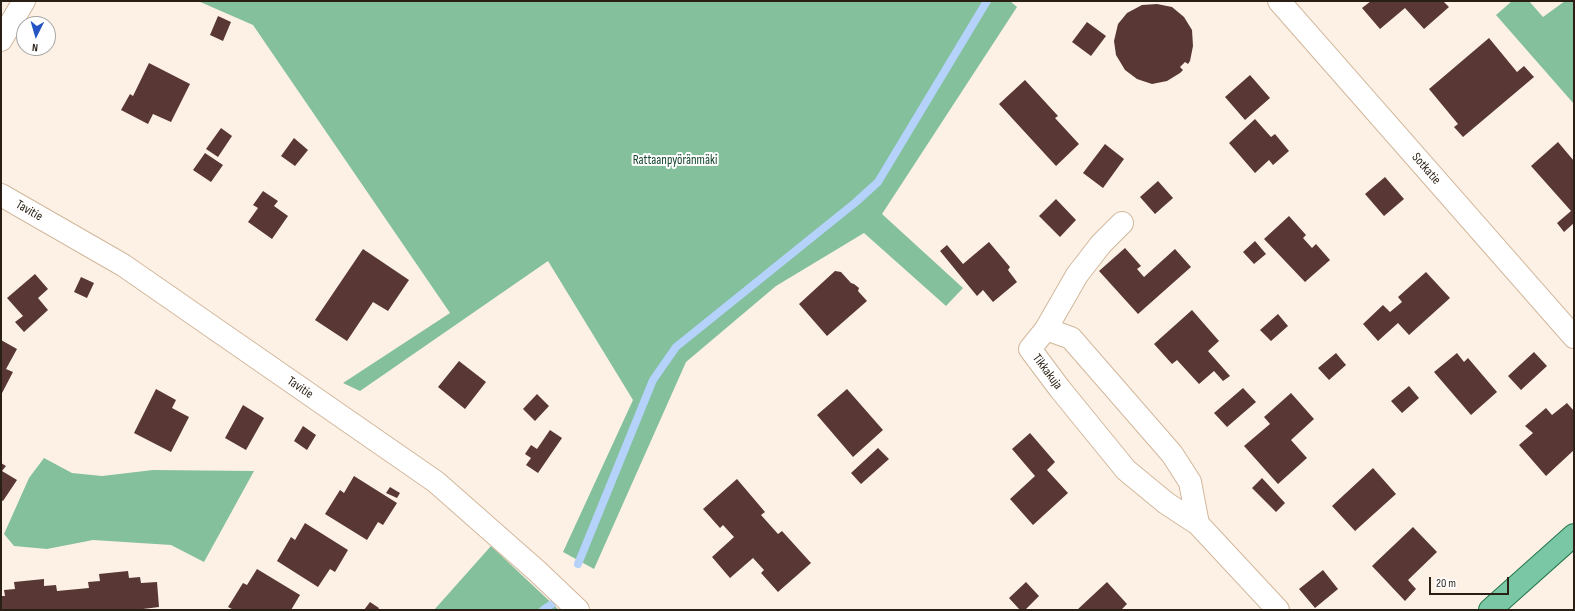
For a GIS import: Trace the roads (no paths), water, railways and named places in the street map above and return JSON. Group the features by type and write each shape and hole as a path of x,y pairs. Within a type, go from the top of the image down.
{"main road":[{"path":"1490,610 1574,535"}],"street":[{"path":"1,40 24,1"},
{"name":"Sotkatie","path":"1279,1 1574,337"},
{"name":"Tavitie","path":"1,195 123,265 436,482 537,571 578,610"},
{"path":"1122,223 1101,244 1077,275 1046,329 1071,338 1172,454 1190,482 1198,524"},
{"name":"Tikkakuja","path":"1046,329 1030,349 1060,390 1126,470 1166,503 1198,524 1278,610"}],"waterway":[{"path":"578,564 653,380 676,347 856,202 878,182 987,1"},
{"path":"543,610 552,604"}],"park label":[{"name":"Rattaanpyöränmäki","path":"675,161"}]}
